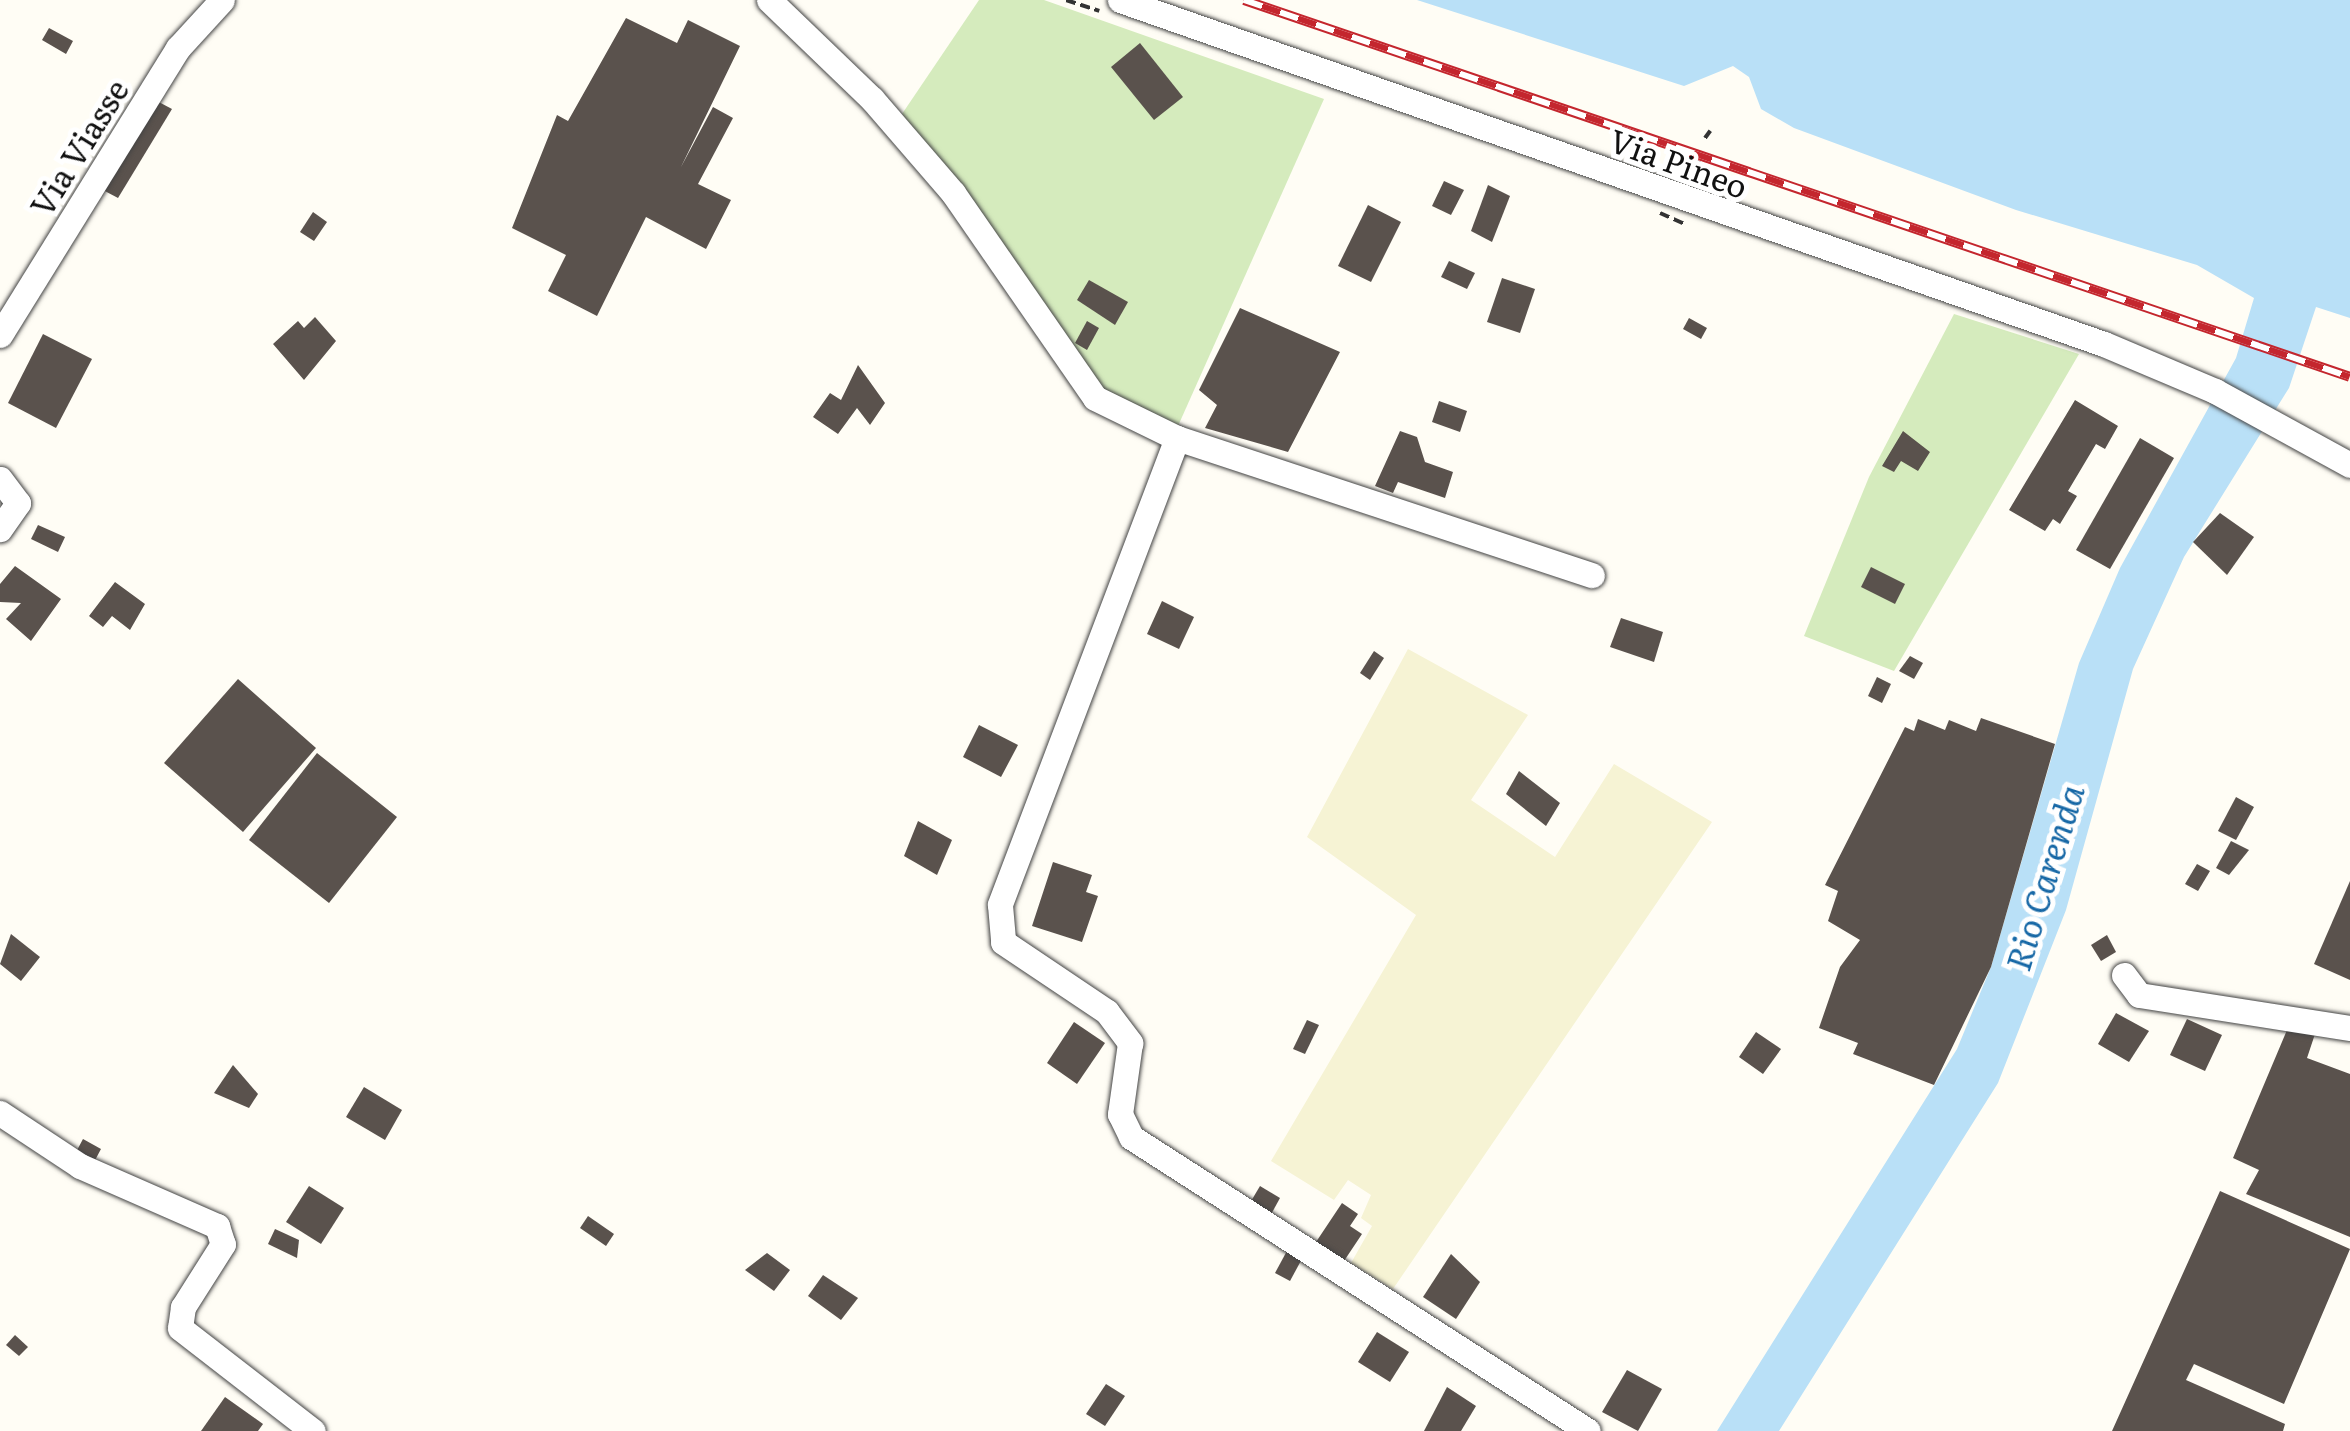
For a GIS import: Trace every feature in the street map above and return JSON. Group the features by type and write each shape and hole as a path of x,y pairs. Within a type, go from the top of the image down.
{"street":[{"name":"Via Viasse","path":"0,336 178,48 222,0"},
{"path":"769,0 872,100 953,193 1095,398 1178,438 1592,575"},
{"name":"Via Pineo","path":"1120,0 2104,344 2214,391 2350,466"},
{"path":"1178,438 1000,905 1003,942 1108,1012 1130,1043 1120,1114 1130,1137 1588,1431"},
{"path":"0,479 18,503 0,528"},
{"path":"2124,975 2139,995 2350,1028"},
{"path":"0,1114 80,1166 211,1222 223,1238 183,1307 180,1328 313,1431"}],"path":[{"path":"1705,138 1710,131"}],"shaded area":[{"path":"1408,649 1528,715 1471,800 1555,857 1614,764 1712,822 1393,1289 1351,1263 1372,1226 1361,1218 1371,1195 1348,1180 1334,1200 1271,1161 1416,915 1307,837"}],"green space":[{"path":"979,0 1044,0 1324,99 1178,426 1115,401 1090,378 902,114"},
{"path":"1954,314 2079,354 1894,671 1804,636 1869,477"}],"water":[{"name":"Rio Carenda","path":"1417,0 2350,0 2350,318 2316,307 2289,388 2184,557 2133,669 2066,910 1998,1083 1779,1431 1717,1431 1957,1049 1991,967 2079,663 2120,568 2236,358 2254,298 2197,265 2016,210 1794,128 1761,109 1749,77 1733,66 1684,86"}],"building":[{"path":"626,18 677,43 688,20 740,46 681,167 713,107 733,118 698,184 731,200 706,249 646,217 597,316 548,291 566,255 512,228 557,115 568,121"},
{"path":"49,28 73,41 66,54 42,40"},
{"path":"1140,43 1183,97 1154,120 1111,67"},
{"path":"155,100 172,109 118,198 101,189"},
{"path":"1444,181 1464,190 1451,215 1432,206"},
{"path":"1488,185 1510,196 1492,242 1471,231"},
{"path":"1368,205 1401,222 1371,282 1338,266"},
{"path":"313,212 327,222 314,241 300,232"},
{"path":"1449,261 1475,273 1467,289 1441,277"},
{"path":"1502,278 1535,289 1520,333 1487,322"},
{"path":"1089,280 1128,302 1115,325 1077,300"},
{"path":"1240,308 1340,352 1288,452 1205,428 1217,405 1199,390"},
{"path":"315,317 336,341 304,380 273,344 298,321 304,328"},
{"path":"1689,318 1707,328 1701,339 1683,329"},
{"path":"1087,321 1099,328 1087,350 1075,343"},
{"path":"43,334 92,359 56,428 8,403"},
{"path":"858,365 885,403 870,425 857,408 838,434 813,417 830,393 841,400"},
{"path":"2075,400 2118,426 2105,449 2096,444 2068,491 2077,496 2060,524 2053,519 2045,531 2009,510"},
{"path":"1439,401 1467,411 1460,432 1432,422"},
{"path":"1400,431 1417,437 1425,462 1453,472 1445,498 1398,482 1393,493 1375,486"},
{"path":"1903,431 1930,452 1918,471 1901,461 1894,472 1882,466"},
{"path":"2140,438 2174,458 2110,569 2076,550"},
{"path":"2220,513 2254,537 2227,575 2193,542"},
{"path":"38,525 65,537 58,552 31,539"},
{"path":"15,566 61,599 31,641 6,619 21,603 0,602 0,584"},
{"path":"1871,567 1905,584 1895,604 1861,587"},
{"path":"115,582 145,604 130,630 112,616 103,627 89,616"},
{"path":"1162,601 1194,617 1179,649 1147,634"},
{"path":"1621,618 1663,632 1654,662 1610,647"},
{"path":"1374,651 1384,658 1370,680 1360,673"},
{"path":"1910,656 1923,663 1914,679 1899,671"},
{"path":"1877,677 1891,684 1882,703 1868,696"},
{"path":"238,679 316,748 243,832 164,763"},
{"path":"1981,718 2055,744 1991,967 1934,1085 1853,1054 1858,1043 1819,1028 1840,967 1860,940 1828,921 1838,891 1825,885 1905,727 1914,731 1918,719 1945,730 1949,720 1976,731"},
{"path":"979,725 1018,745 1001,777 963,757"},
{"path":"317,753 397,817 329,903 249,840"},
{"path":"1519,771 1560,803 1546,826 1506,794"},
{"path":"2236,797 2254,807 2236,840 2218,831"},
{"path":"918,821 952,840 937,875 904,856"},
{"path":"2231,841 2249,850 2229,875 2216,868"},
{"path":"1053,862 1092,875 1086,892 1098,896 1082,942 1032,926"},
{"path":"2197,864 2210,871 2198,891 2185,884"},
{"path":"2350,881 2350,980 2314,964"},
{"path":"11,934 40,957 21,981 0,964"},
{"path":"2107,935 2116,952 2101,961 2091,945"},
{"path":"2116,1013 2149,1031 2129,1062 2098,1044"},
{"path":"2187,1019 2222,1035 2205,1071 2170,1055"},
{"path":"1307,1020 1319,1025 1305,1054 1293,1049"},
{"path":"1074,1022 1105,1043 1077,1084 1047,1063"},
{"path":"2287,1030 2316,1031 2307,1058 2350,1074 2350,1237 2246,1194 2259,1170 2233,1158"},
{"path":"1756,1032 1781,1049 1763,1074 1739,1057"},
{"path":"233,1065 258,1094 249,1108 214,1093"},
{"path":"364,1087 402,1110 385,1140 346,1117"},
{"path":"83,1139 101,1149 93,1164 75,1154"},
{"path":"309,1186 344,1208 321,1244 286,1222"},
{"path":"1260,1186 1280,1198 1268,1220 1247,1208"},
{"path":"2220,1191 2350,1249 2284,1404 2194,1364 2186,1380 2285,1424 2283,1431 2112,1431"},
{"path":"1342,1203 1358,1214 1350,1226 1362,1234 1342,1264 1314,1245"},
{"path":"588,1216 614,1234 606,1246 580,1228"},
{"path":"275,1229 299,1240 297,1258 268,1244"},
{"path":"1288,1249 1303,1257 1290,1281 1275,1273"},
{"path":"767,1253 790,1270 774,1291 745,1270"},
{"path":"1451,1254 1480,1282 1456,1319 1423,1297"},
{"path":"823,1275 858,1298 841,1320 808,1296"},
{"path":"1377,1332 1409,1352 1390,1382 1358,1362"},
{"path":"15,1335 28,1347 19,1356 6,1345"},
{"path":"1627,1370 1662,1389 1638,1431 1602,1412"},
{"path":"1106,1384 1125,1396 1105,1426 1086,1414"},
{"path":"1447,1387 1476,1406 1461,1431 1424,1431"},
{"path":"225,1397 263,1424 258,1431 201,1431"}],"railway":[{"path":"1244,0 2350,377"}]}
